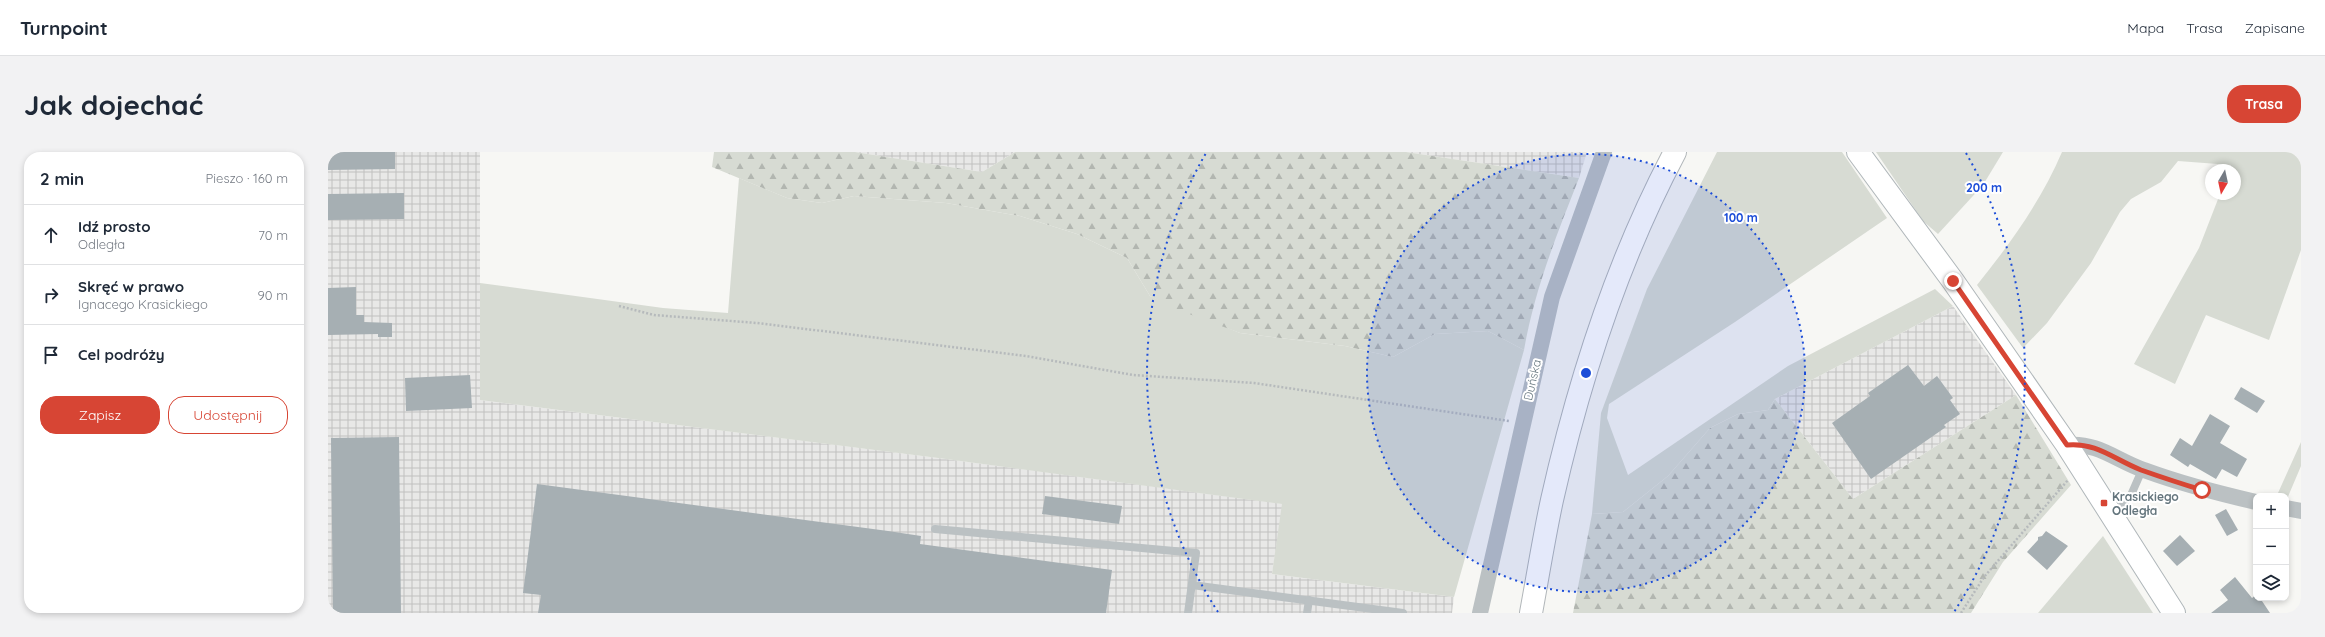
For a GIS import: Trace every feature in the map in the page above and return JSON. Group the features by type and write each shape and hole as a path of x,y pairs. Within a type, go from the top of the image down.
{"street":[{"name":"Duńska","path":"1480,613 1522,423 1558,277 1604,152"},
{"path":"1532,613 1552,500 1580,390 1612,293 1640,223 1675,152"},
{"path":"1858,152 1953,281 2067,445 2174,613"},
{"path":"2067,445 2081,444 2098,449 2142,470 2202,490 2253,501"},
{"path":"2289,509 2301,511"}],"lane":[{"path":"2113,517 2131,495 2142,470"},
{"path":"935,529 1196,553 1188,613"},
{"path":"1192,585 1309,600 1373,611 1403,613"},
{"path":"1307,613 1309,600"}],"path":[{"path":"619,306 654,315 757,323 1026,356 1133,375 1254,383 1522,423"},
{"path":"1961,613 1984,578 2080,466"}],"shaded area":[{"path":"328,152 480,152 480,400 946,459 1283,504 1272,574 1454,597 1452,613 328,613"},
{"path":"855,152 1015,152 982,172"},
{"path":"1406,152 1587,152 1579,178"},
{"path":"1953,306 2016,395 1853,499 1775,399"}],"green space":[{"path":"714,152 855,152 982,172 1015,152 1406,152 1579,178 1554,242 1540,284 1524,350 1488,331 1435,334 1393,357 1345,346 1240,333 1181,311 1150,296 1127,258 1077,234 1020,216 946,203 854,196 822,203 787,198 712,167"},
{"path":"1717,152 1842,152 1887,218 1735,322 1609,404 1607,418 1628,475 1788,366 1935,289 1953,306 1775,399 1768,410 1738,414 1710,428 1668,476 1623,512 1592,514 1601,413 1647,289"},
{"path":"1876,152 2003,152 1983,185 1938,234 1923,221"},
{"path":"2062,152 2301,152 2301,250 2269,340 2206,315 2175,384 2134,364 2199,248 2218,200 2241,200 2241,164 2178,161 2161,182 2131,199 2120,212 2091,263 2047,323 2023,348 1977,285 2024,222 2054,170"},
{"path":"739,178 787,198 822,203 854,196 946,203 1020,216 1077,234 1127,258 1150,296 1240,333 1345,346 1393,357 1435,334 1488,331 1524,350 1454,597 1272,574 1282,504 946,459 480,400 480,283 663,308 728,313"},
{"path":"2016,395 2071,485 2003,562 1971,613 1573,613 1592,514 1623,512 1668,476 1710,428 1738,414 1768,410 1775,399 1853,499"},
{"path":"2301,442 2301,466 2289,494 2289,493 2278,493"},
{"path":"2103,536 2153,613 2038,613"}],"building":[{"path":"328,152 395,152 395,169 328,170"},
{"path":"404,193 404,219 328,220 328,194"},
{"path":"356,287 356,315 364,315 364,322 392,323 392,337 378,337 378,334 328,335 328,288"},
{"path":"1908,365 1924,386 1937,376 1953,398 1950,400 1960,414 1944,425 1946,427 1871,479 1832,423 1870,396 1868,393"},
{"path":"470,375 472,408 406,411 405,378"},
{"path":"2241,387 2265,401 2257,413 2234,399"},
{"path":"2210,414 2230,426 2220,443 2247,459 2237,477 2222,469 2216,479 2190,464 2188,467 2170,455 2180,438 2192,446"},
{"path":"399,437 401,613 333,613 331,438"},
{"path":"537,484 888,531 921,536 920,544 1112,570 1106,613 538,613 541,595 523,593"},
{"path":"1045,496 1122,506 1119,524 1042,514"},
{"path":"2226,509 2238,530 2227,536 2215,515"},
{"path":"2046,531 2068,546 2047,570 2027,552 2038,540 2038,537 2042,536"},
{"path":"2180,535 2195,551 2177,566 2163,551"},
{"path":"2235,577 2252,598 2253,597 2253,601 2262,601 2270,613 2211,613 2228,600 2220,590"}],"place":[{"name":"Krasickiego Odległa","path":"2104,503"}],"route":[{"path":"1953,281 2067,445 2081,444 2098,449 2140,469 2202,490"}]}
